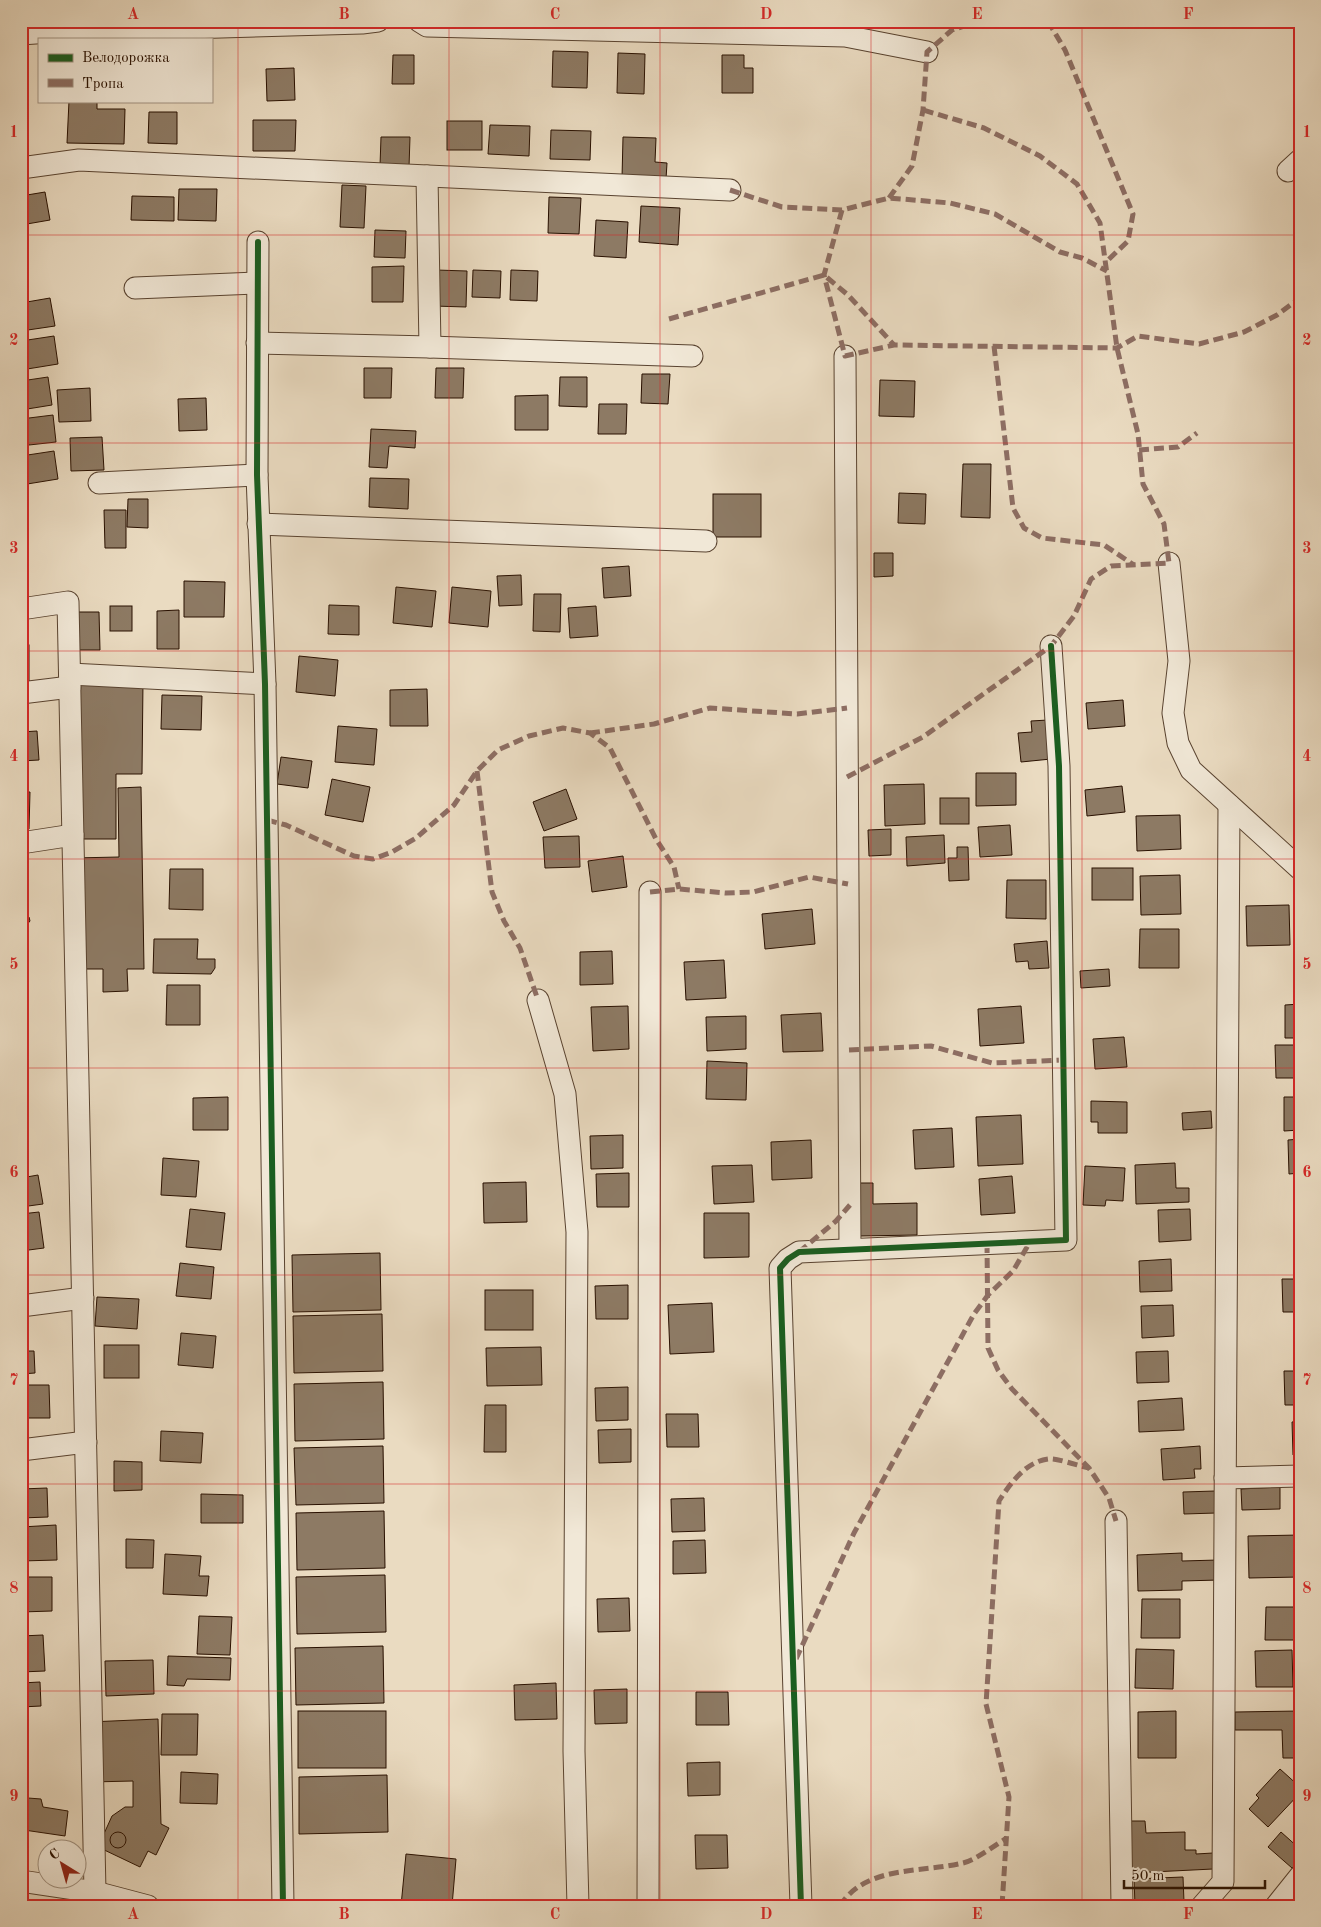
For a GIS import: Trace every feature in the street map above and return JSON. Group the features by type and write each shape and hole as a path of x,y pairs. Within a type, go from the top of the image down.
{"street":[{"path":"21,34 362,24 378,21"},
{"path":"419,21 427,26 845,36 927,52"},
{"path":"21,168 79,160 730,190"},
{"path":"427,176 430,347"},
{"path":"258,242 256,476 265,684 283,1906"},
{"path":"135,288 257,283"},
{"path":"257,343 692,356"},
{"path":"845,356 850,1248"},
{"path":"99,482 256,476"},
{"path":"258,524 706,541"},
{"path":"1168,563 1179,661 1174,713 1178,743 1191,770 1300,870"},
{"path":"21,609 68,602 95,1892"},
{"path":"801,1906 780,1268 788,1259 799,1252 850,1248 1066,1240 1059,766 1051,646"},
{"path":"21,693 70,680 265,684"},
{"path":"1202,1906 1223,1882 1229,805"},
{"path":"21,843 73,835"},
{"path":"648,1906 650,892"},
{"path":"538,1000 565,1094 576,1232 574,1751 578,1906"},
{"path":"21,1306 82,1298"},
{"path":"21,1450 86,1442"},
{"path":"1225,1478 1300,1476"},
{"path":"1116,1521 1122,1906"},
{"path":"1276,1906 1300,1876"},
{"path":"21,1881 95,1892 148,1906"}],"building":[{"path":"553,51 588,52 587,88 552,87"},
{"path":"618,53 645,54 644,94 617,93"},
{"path":"393,55 414,55 414,84 392,84"},
{"path":"722,55 744,55 744,68 753,68 753,93 722,93"},
{"path":"294,68 295,100 267,101 266,69"},
{"path":"69,102 97,102 97,109 125,109 124,144 67,143"},
{"path":"149,112 177,112 177,144 148,143"},
{"path":"253,120 296,120 295,151 253,151"},
{"path":"447,121 482,121 482,150 447,150"},
{"path":"490,125 530,126 529,156 488,154"},
{"path":"551,130 591,131 590,160 550,159"},
{"path":"381,137 410,137 409,167 380,166"},
{"path":"623,137 656,138 655,162 667,163 666,179 622,178"},
{"path":"342,185 366,186 364,228 340,227"},
{"path":"179,189 217,189 216,221 178,220"},
{"path":"45,192 50,220 21,225 21,196"},
{"path":"132,196 174,197 174,221 131,220"},
{"path":"549,197 581,198 579,234 548,233"},
{"path":"641,206 680,208 678,245 639,242"},
{"path":"596,220 628,222 626,258 594,256"},
{"path":"375,230 406,231 405,258 374,257"},
{"path":"404,266 403,302 372,302 372,267"},
{"path":"436,270 467,271 466,307 434,306"},
{"path":"473,270 501,271 500,298 472,297"},
{"path":"511,270 538,271 537,301 510,300"},
{"path":"50,298 55,326 21,331 21,303"},
{"path":"54,336 58,364 21,370 21,341"},
{"path":"364,368 392,368 391,398 364,398"},
{"path":"436,368 464,368 463,398 435,398"},
{"path":"642,374 670,374 668,404 641,403"},
{"path":"48,377 52,405 21,410 21,381"},
{"path":"560,377 587,377 587,407 559,406"},
{"path":"880,380 915,381 914,417 879,416"},
{"path":"90,388 91,421 59,422 57,390"},
{"path":"548,395 548,430 515,430 515,396"},
{"path":"206,398 207,430 179,431 178,399"},
{"path":"599,404 627,404 626,434 598,434"},
{"path":"53,415 56,442 29,445 26,438 21,438 21,419"},
{"path":"371,429 416,431 415,448 389,446 387,468 369,467"},
{"path":"102,437 104,470 71,471 70,438"},
{"path":"54,451 58,479 21,485 21,456"},
{"path":"963,464 991,464 990,518 961,517"},
{"path":"370,478 409,479 408,509 369,507"},
{"path":"899,493 926,494 925,524 898,523"},
{"path":"713,494 761,494 761,537 713,537"},
{"path":"128,499 148,499 148,528 127,527"},
{"path":"104,510 126,510 126,548 105,548"},
{"path":"874,553 893,553 893,576 874,577"},
{"path":"629,566 631,596 604,598 602,568"},
{"path":"521,575 522,605 499,606 497,576"},
{"path":"184,581 225,582 224,617 184,617"},
{"path":"396,587 436,591 432,627 393,623"},
{"path":"452,587 491,591 488,627 449,623"},
{"path":"534,594 561,594 560,632 533,631"},
{"path":"329,605 359,606 359,635 328,634"},
{"path":"110,606 132,606 132,631 110,631"},
{"path":"596,606 598,636 570,638 568,608"},
{"path":"179,610 179,649 157,649 157,611"},
{"path":"77,612 99,612 100,650 78,650"},
{"path":"21,645 29,645 29,683 21,683"},
{"path":"299,656 338,660 335,696 296,692"},
{"path":"74,681 143,681 142,774 116,774 116,839 74,839"},
{"path":"427,689 428,726 390,726 390,690"},
{"path":"162,695 202,696 201,730 161,729"},
{"path":"1123,700 1125,726 1088,729 1086,703"},
{"path":"1048,720 1051,759 1021,762 1018,733 1032,732 1031,721"},
{"path":"338,726 377,729 374,765 335,762"},
{"path":"37,731 39,760 21,761 21,732"},
{"path":"281,757 312,761 308,788 277,784"},
{"path":"976,773 1016,773 1016,805 976,806"},
{"path":"332,779 370,787 363,822 325,815"},
{"path":"924,784 925,824 885,826 884,785"},
{"path":"1122,786 1125,812 1087,816 1085,790"},
{"path":"141,787 144,969 127,969 128,991 103,992 103,969 74,969 73,858 119,857 118,788"},
{"path":"566,789 577,819 544,831 533,802"},
{"path":"21,792 30,792 29,829 21,829"},
{"path":"940,798 969,798 969,824 940,824"},
{"path":"1180,815 1181,849 1137,851 1136,816"},
{"path":"1010,825 1012,855 980,857 978,827"},
{"path":"891,829 891,855 869,856 868,830"},
{"path":"944,835 945,863 907,866 906,837"},
{"path":"579,836 580,867 545,868 543,837"},
{"path":"957,847 968,847 969,880 949,881 948,858 957,858"},
{"path":"623,856 627,887 592,892 588,861"},
{"path":"1092,868 1133,868 1133,900 1092,900"},
{"path":"170,869 203,869 203,910 169,909"},
{"path":"1180,875 1181,914 1141,915 1140,876"},
{"path":"1007,880 1046,880 1046,919 1006,918"},
{"path":"1289,905 1290,945 1247,946 1246,906"},
{"path":"812,909 815,944 765,949 762,914"},
{"path":"21,911 29,917 30,921 21,929"},
{"path":"1140,929 1179,929 1179,968 1139,968"},
{"path":"154,939 198,939 197,959 215,959 215,968 211,974 153,973"},
{"path":"1047,941 1049,968 1029,969 1028,961 1016,962 1014,944"},
{"path":"612,951 613,984 580,985 580,952"},
{"path":"724,960 726,998 686,1000 684,962"},
{"path":"1109,969 1110,986 1081,988 1080,971"},
{"path":"167,985 200,985 200,1025 166,1025"},
{"path":"1300,1004 1300,1038 1285,1038 1285,1005"},
{"path":"628,1006 629,1049 593,1051 591,1007"},
{"path":"1021,1006 1024,1043 980,1046 978,1009"},
{"path":"821,1013 823,1051 783,1052 781,1015"},
{"path":"746,1016 746,1049 707,1051 706,1017"},
{"path":"1124,1037 1127,1067 1095,1069 1093,1039"},
{"path":"1275,1045 1300,1045 1300,1078 1276,1078"},
{"path":"707,1061 747,1063 746,1100 706,1099"},
{"path":"228,1097 228,1130 193,1130 193,1098"},
{"path":"1284,1097 1300,1097 1300,1130 1284,1131"},
{"path":"1091,1101 1127,1102 1127,1133 1098,1133 1098,1122 1091,1122"},
{"path":"1211,1111 1212,1128 1183,1130 1182,1113"},
{"path":"1021,1115 1023,1164 978,1166 976,1117"},
{"path":"952,1128 954,1167 915,1169 913,1130"},
{"path":"623,1135 623,1168 591,1169 590,1136"},
{"path":"1300,1139 1300,1173 1289,1174 1288,1140"},
{"path":"811,1140 812,1178 772,1180 771,1142"},
{"path":"163,1158 199,1161 196,1197 161,1195"},
{"path":"1175,1163 1176,1188 1189,1188 1189,1202 1136,1204 1135,1165"},
{"path":"752,1165 754,1202 714,1204 712,1166"},
{"path":"1085,1166 1125,1168 1123,1201 1106,1200 1105,1206 1083,1205"},
{"path":"629,1173 629,1207 597,1207 596,1174"},
{"path":"38,1175 43,1204 21,1207 21,1178"},
{"path":"1012,1176 1015,1213 981,1215 979,1179"},
{"path":"526,1182 527,1222 484,1223 483,1183"},
{"path":"859,1183 873,1183 873,1204 917,1203 917,1235 859,1236"},
{"path":"190,1209 225,1213 221,1250 186,1247"},
{"path":"1190,1209 1191,1240 1159,1242 1158,1210"},
{"path":"39,1212 44,1248 21,1251 21,1214"},
{"path":"704,1213 749,1213 749,1257 704,1258"},
{"path":"380,1253 381,1310 293,1312 292,1255"},
{"path":"1171,1259 1172,1291 1140,1292 1139,1261"},
{"path":"180,1263 214,1267 211,1299 176,1296"},
{"path":"1282,1279 1300,1279 1300,1312 1283,1312"},
{"path":"628,1285 628,1319 596,1319 595,1286"},
{"path":"485,1290 533,1290 533,1330 485,1330"},
{"path":"97,1297 139,1299 137,1329 95,1326"},
{"path":"712,1303 714,1352 670,1354 668,1305"},
{"path":"1173,1305 1174,1336 1142,1338 1141,1306"},
{"path":"382,1314 383,1371 294,1373 293,1316"},
{"path":"181,1333 216,1336 213,1368 178,1365"},
{"path":"104,1345 139,1345 139,1378 104,1378"},
{"path":"541,1347 542,1385 487,1386 486,1348"},
{"path":"21,1351 34,1351 35,1373 21,1374"},
{"path":"1168,1351 1169,1382 1137,1383 1136,1352"},
{"path":"1284,1371 1300,1371 1300,1405 1285,1405"},
{"path":"383,1382 384,1439 295,1441 294,1384"},
{"path":"21,1385 49,1385 50,1418 21,1418"},
{"path":"628,1387 628,1420 596,1421 595,1388"},
{"path":"1182,1398 1184,1430 1139,1432 1138,1401"},
{"path":"485,1405 506,1405 506,1452 484,1452"},
{"path":"666,1414 698,1414 699,1447 667,1447"},
{"path":"1300,1421 1300,1455 1293,1455 1292,1422"},
{"path":"631,1429 631,1462 599,1463 598,1430"},
{"path":"161,1431 203,1433 201,1463 160,1461"},
{"path":"383,1446 384,1503 296,1505 294,1448"},
{"path":"1200,1446 1201,1469 1194,1469 1195,1478 1163,1480 1161,1449"},
{"path":"114,1461 142,1462 142,1490 114,1491"},
{"path":"1280,1487 1280,1509 1242,1510 1241,1489"},
{"path":"47,1488 48,1517 21,1518 21,1489"},
{"path":"1215,1491 1216,1513 1184,1514 1183,1492"},
{"path":"201,1494 243,1495 243,1523 201,1523"},
{"path":"704,1498 705,1531 672,1532 671,1499"},
{"path":"384,1511 385,1568 297,1570 296,1513"},
{"path":"56,1525 57,1560 21,1561 21,1527"},
{"path":"1300,1535 1300,1577 1249,1578 1248,1536"},
{"path":"126,1539 154,1540 153,1568 126,1568"},
{"path":"705,1540 706,1573 673,1574 673,1541"},
{"path":"1182,1553 1182,1561 1218,1560 1219,1580 1182,1581 1182,1590 1138,1591 1137,1555"},
{"path":"165,1554 201,1556 199,1576 209,1576 207,1596 163,1594"},
{"path":"385,1575 386,1632 297,1634 296,1577"},
{"path":"21,1577 52,1577 52,1611 21,1612"},
{"path":"629,1598 630,1631 598,1632 597,1599"},
{"path":"1142,1599 1180,1599 1180,1638 1141,1638"},
{"path":"1266,1607 1300,1607 1300,1640 1265,1640"},
{"path":"199,1616 232,1617 230,1655 197,1654"},
{"path":"43,1635 45,1671 21,1672 21,1636"},
{"path":"383,1646 384,1703 296,1705 295,1648"},
{"path":"1136,1649 1174,1650 1173,1689 1135,1688"},
{"path":"1292,1650 1293,1687 1256,1687 1255,1651"},
{"path":"168,1656 231,1658 230,1680 187,1679 184,1686 167,1685"},
{"path":"153,1660 154,1694 106,1696 105,1661"},
{"path":"40,1682 41,1706 21,1707 21,1683"},
{"path":"556,1683 557,1719 515,1720 514,1685"},
{"path":"627,1689 627,1723 595,1724 594,1690"},
{"path":"696,1692 728,1692 729,1725 696,1725"},
{"path":"298,1711 386,1711 386,1768 298,1768"},
{"path":"1176,1711 1176,1758 1138,1758 1138,1712"},
{"path":"1300,1711 1300,1758 1283,1758 1282,1730 1235,1730 1235,1712"},
{"path":"162,1714 198,1714 197,1755 161,1755"},
{"path":"158,1719 161,1824 169,1828 156,1855 148,1851 140,1867 98,1847 112,1816 125,1807 133,1807 133,1781 91,1782 89,1722"},
{"path":"720,1762 720,1795 688,1796 687,1763"},
{"path":"1280,1769 1300,1787 1300,1793 1268,1827 1249,1809 1259,1798 1256,1795"},
{"path":"181,1772 218,1774 217,1804 180,1803"},
{"path":"387,1775 388,1832 299,1834 299,1777"},
{"path":"28,1798 41,1799 43,1807 68,1811 65,1836 24,1830"},
{"path":"1130,1821 1145,1821 1146,1833 1185,1832 1185,1850 1196,1850 1196,1854 1213,1853 1213,1869 1132,1873"},
{"path":"118,1832 124,1834 126,1840 124,1846 118,1848 112,1846 110,1840 112,1834"},
{"path":"1281,1832 1300,1849 1300,1860 1292,1868 1268,1847"},
{"path":"695,1835 727,1835 728,1868 696,1869"},
{"path":"406,1854 456,1859 452,1906 401,1906"},
{"path":"1183,1877 1184,1902 1135,1905 1134,1879"},
{"path":"1297,1892 1300,1894 1300,1906 1287,1906"}],"marked path":[{"path":"889,198 912,166 923,110 927,52 952,30 979,21"},
{"path":"1048,21 1065,50 1133,214 1128,241 1106,262"},
{"path":"847,777 923,737 1051,646 1074,616 1091,579 1111,566 1169,563 1164,524 1143,484 1138,434 1117,348 1100,223 1077,184 1040,156 984,128 923,110"},
{"path":"730,190 782,207 842,210 889,198 950,203 995,214 1060,252 1082,258 1107,271"},
{"path":"842,210 824,275 845,356 894,345 1117,348 1138,336 1199,344 1244,332 1277,315 1300,298"},
{"path":"669,319 824,275 848,295 894,345"},
{"path":"994,346 1013,508 1024,528 1042,538 1104,545 1134,565"},
{"path":"1139,450 1178,447 1197,433"},
{"path":"590,733 654,724 710,708 797,714 847,708"},
{"path":"267,820 286,825 354,856 373,859 392,852 416,838 454,805 477,771 498,750 529,736 563,728 590,733 610,748 656,839 674,867 679,889"},
{"path":"477,771 492,892 504,921 520,948 538,1000"},
{"path":"650,892 679,889 726,893 753,892 809,877 848,884"},
{"path":"849,1050 931,1046 992,1063 1064,1060"},
{"path":"799,1252 836,1221 850,1205"},
{"path":"796,1659 854,1533 974,1314 988,1295 1013,1271 1030,1242"},
{"path":"987,1243 988,1348 998,1370 1012,1389 1089,1468 1109,1498 1116,1521"},
{"path":"1002,1906 1009,1797 986,1704 999,1501 1025,1469 1040,1461 1048,1459 1057,1460 1089,1468"},
{"path":"840,1906 851,1893 864,1883 896,1873 963,1863 979,1856 1007,1838"}],"cycle path":[{"path":"258,242 257,475 265,684 283,1906"},
{"path":"801,1906 780,1268 788,1259 799,1252 1066,1240 1059,766 1051,646"}]}
